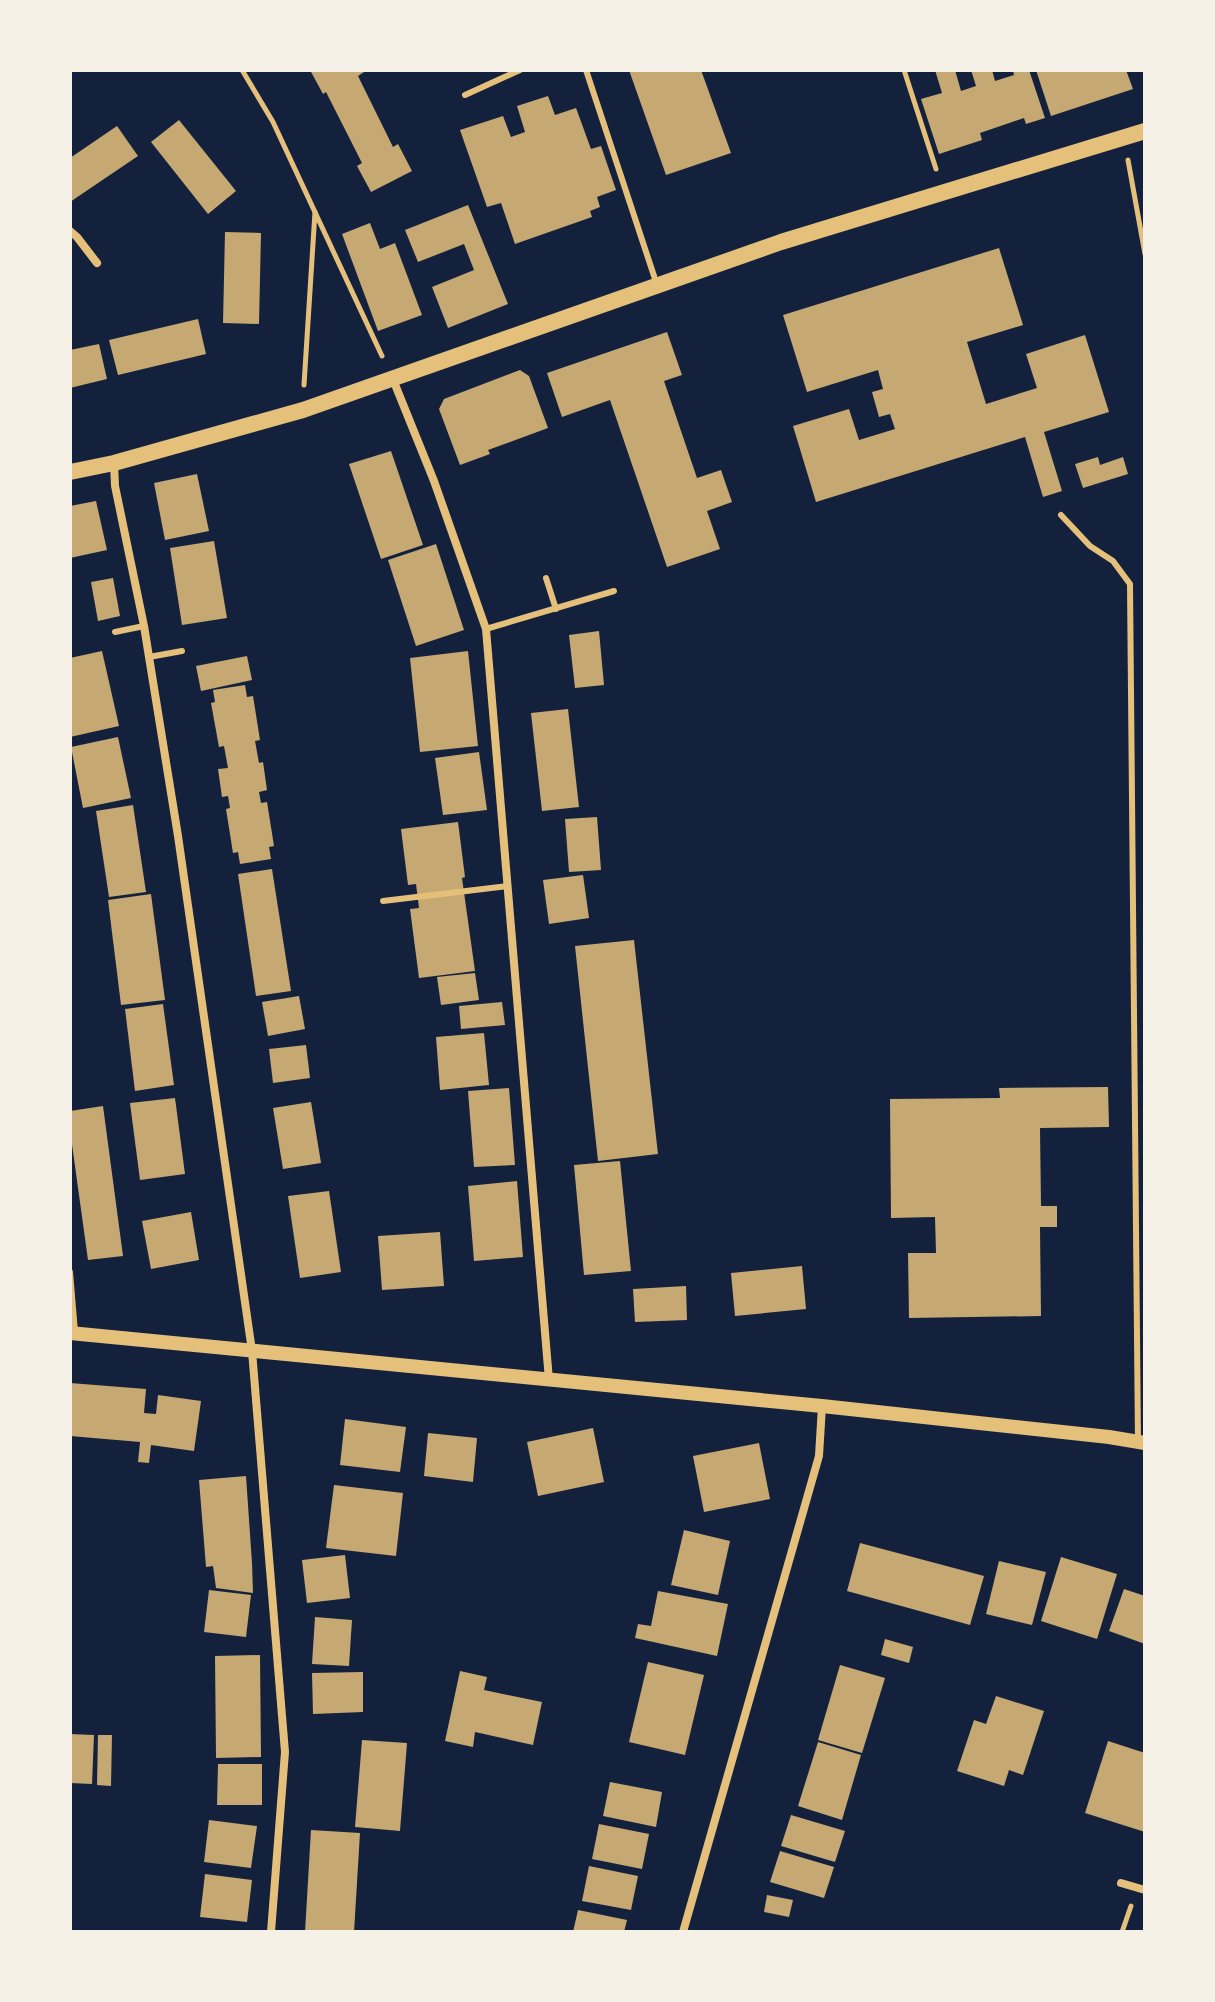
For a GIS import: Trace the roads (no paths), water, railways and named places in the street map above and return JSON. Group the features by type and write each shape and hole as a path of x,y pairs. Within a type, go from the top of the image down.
{"main road":[{"path":"70,472 114,463 303,410 781,242 1145,131"}],"street":[{"path":"70,231 97,263"},
{"path":"392,377 434,481 486,629 549,1381"},
{"path":"114,463 115,486 144,626 178,836 252,1351 285,1752 271,1932"},
{"path":"72,1334 822,1406 1142,1442"},
{"path":"683,1932 819,1456 822,1406"},
{"path":"1121,1883 1145,1890"}],"lane":[{"path":"465,95 520,70"},
{"path":"586,70 657,286"},
{"path":"1061,515 1090,546 1113,561 1130,584 1142,1442"},
{"path":"546,578 556,609"},
{"path":"486,629 614,591"},
{"path":"115,632 144,626"},
{"path":"149,657 182,651"},
{"path":"383,901 508,886"},
{"path":"70,1272 72,1334"}]}
